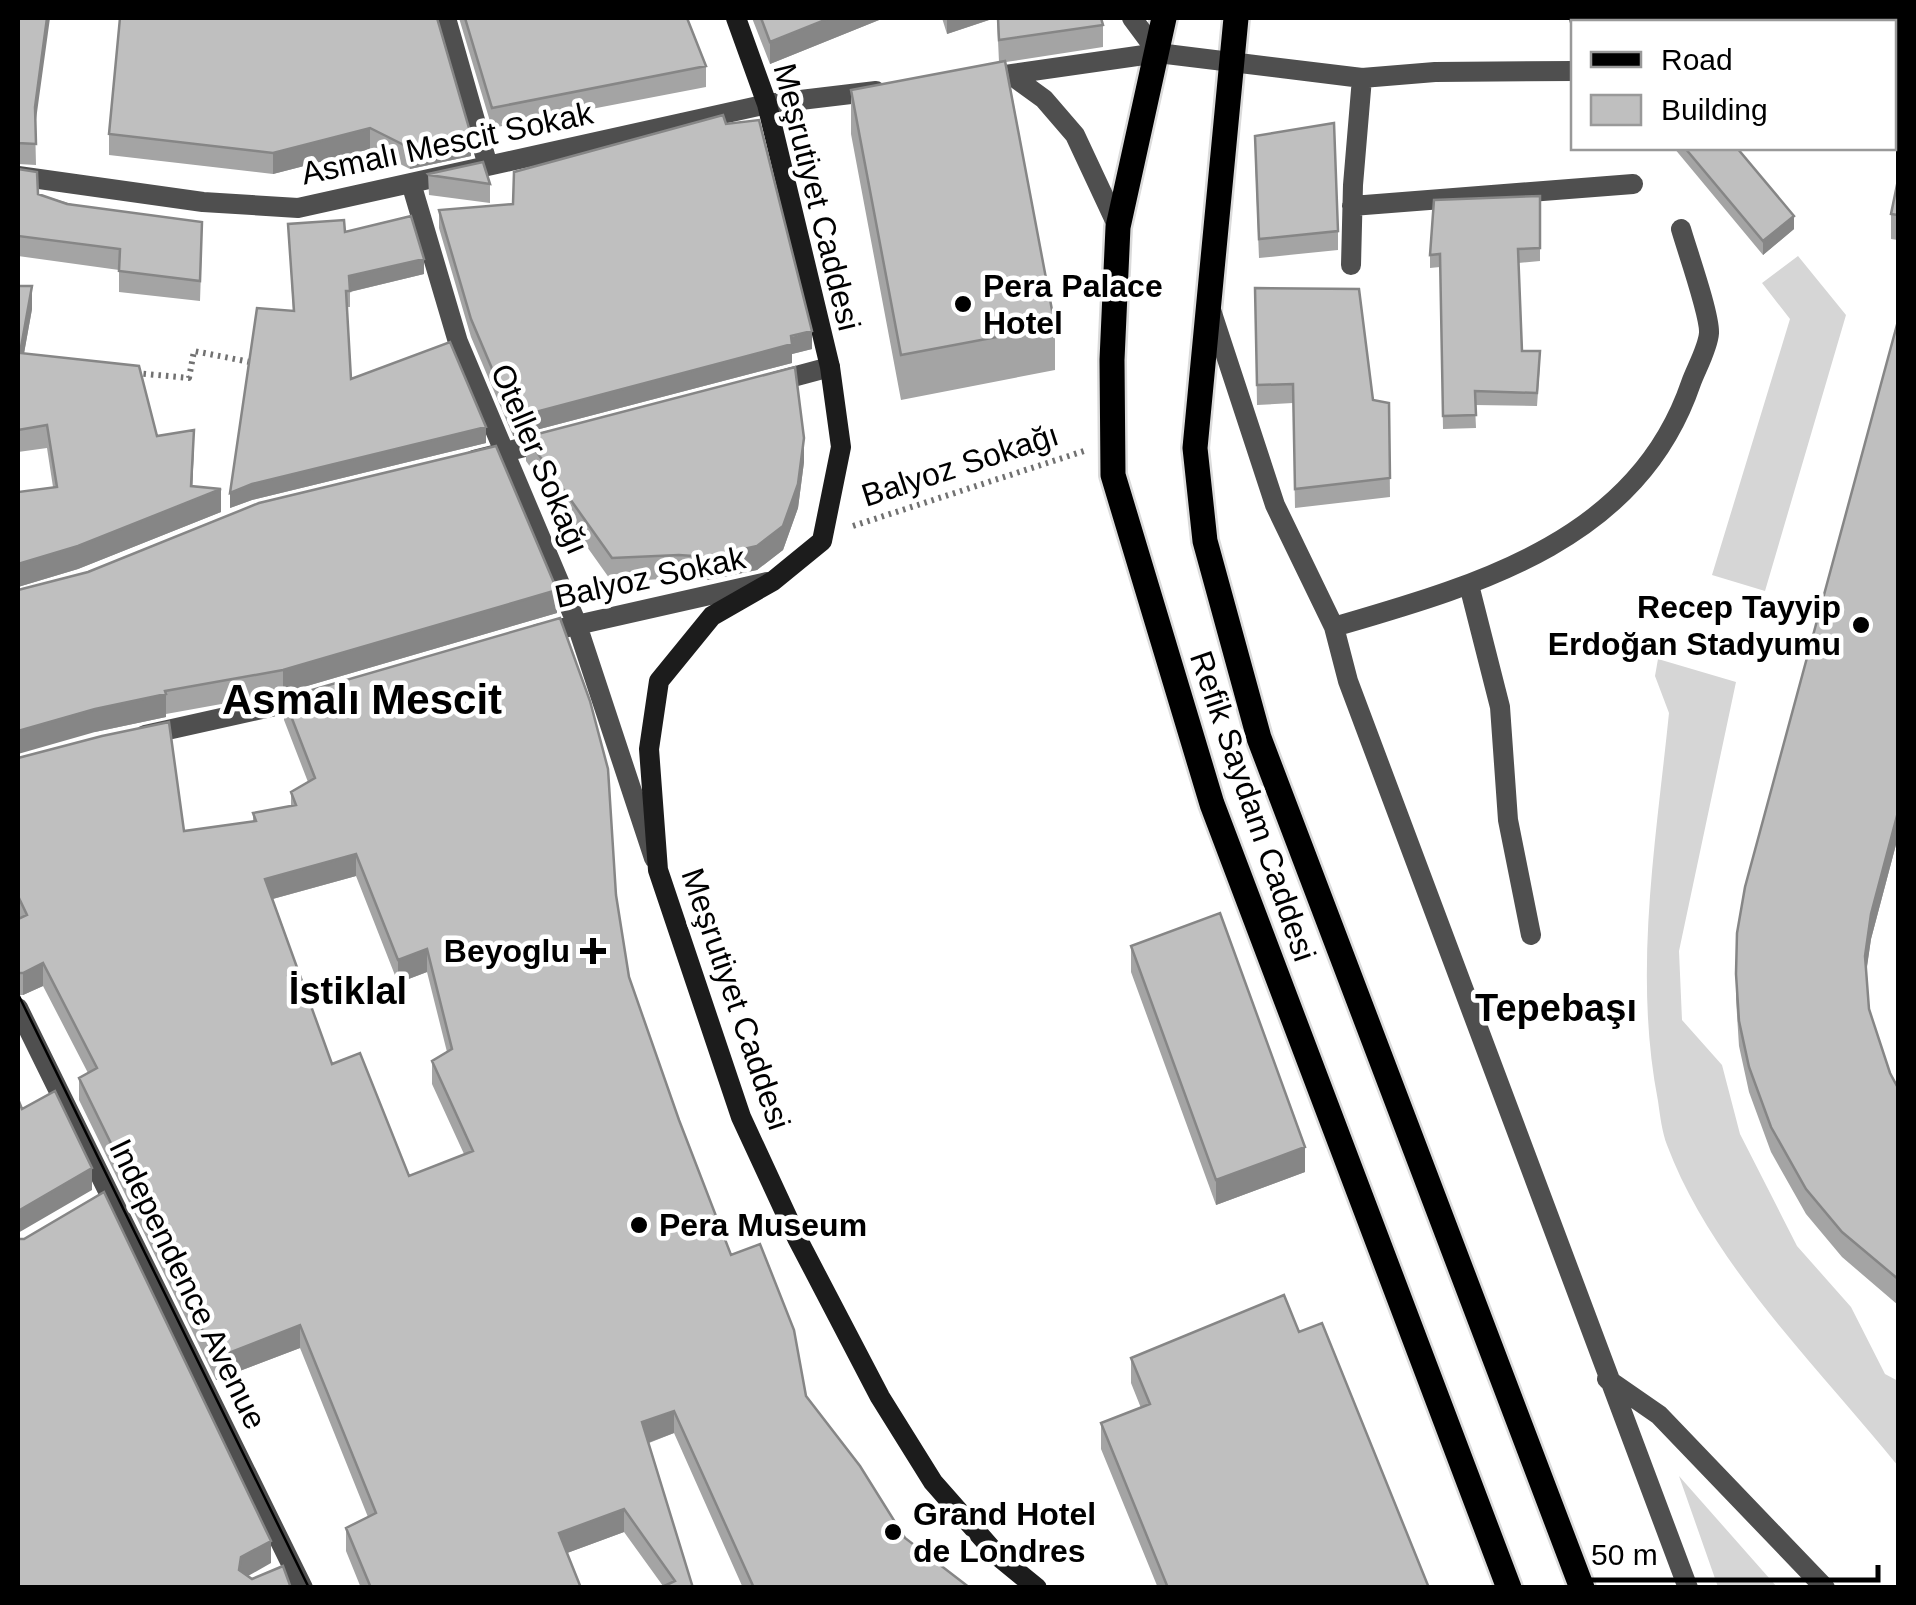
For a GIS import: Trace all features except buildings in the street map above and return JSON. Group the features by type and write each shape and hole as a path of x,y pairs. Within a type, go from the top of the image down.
{"main road":[{"name":"Refik Saydam Caddesi","path":"1164,18 1118,227 1112,360 1113,475 1212,804 1510,1588"},
{"name":"Refik Saydam Caddesi","path":"1236,18 1195,448 1205,541 1259,738 1582,1588"}],"street":[{"path":"446,18 488,166"},
{"name":"Meşrutiyet Caddesi","path":"736,18 766,104 830,367 841,447 822,541 772,581 712,616 658,681 649,749 658,870 742,1116 798,1238 880,1397 933,1482 999,1557 1037,1588"},
{"path":"1132,18 1158,52"},
{"path":"955,82 1158,52 1362,78 1434,72 1571,71"},
{"path":"1011,75 1044,99 1075,135 1118,227"},
{"path":"1350,264 1362,78"},
{"name":"Asmalı Mescit Sokak","path":"18,176 203,202 298,208 766,104 898,89"},
{"name":"Oteller Sokağı","path":"410,183 458,342 576,622 658,870"},
{"path":"1352,206 1633,184"},
{"path":"1334,627 1495,576 1580,530 1642,475 1683,408 1709,332 1681,229"},
{"path":"1208,300 1275,504 1334,627 1348,680 1688,1588"},
{"path":"754,387 830,367"},
{"path":"448,466 563,437"},
{"name":"Balyoz Sokak","path":"522,638 576,622 772,581"},
{"path":"1469,585 1500,707 1508,820 1530,935"},
{"path":"118,740 322,695"},
{"name":"Independence Avenue","path":"18,1008 112,1195 292,1577"},
{"path":"86,1210 112,1195"},
{"path":"1608,1379 1659,1415 1825,1588"}],"path":[{"path":"134,373 189,378 194,351 271,366"},
{"name":"Balyoz Sokağı","path":"823,536 1113,442"}],"shaded area":[{"path":"1798,256 1846,315 1765,591 1712,575 1790,319 1762,283"},
{"path":"1658,659 1736,682 1679,951 1682,1020 1722,1065 1740,1134 1797,1246 1851,1307 1885,1374 1898,1381 1898,1466 1739,1273 1687,1189 1665,1140 1647,1004 1649,907 1669,713 1655,676"},
{"path":"1679,1476 1777,1587 1718,1587"}],"tram line":[{"path":"18,994 309,1588"}],"place":[{"name":"Pera Palace Hotel","path":"963,304"},
{"name":"Recep Tayyip Erdoğan Stadyumu","path":"1861,625"},
{"name":"Beyoglu","path":"593,951"},
{"name":"Pera Museum","path":"639,1225"},
{"name":"Grand Hotel de Londres","path":"893,1532"}],"district":[{"name":"Asmalı Mescit","path":"362,699"},
{"name":"İstiklal","path":"348,991"},
{"name":"Tepebaşı","path":"1556,1008"}]}
